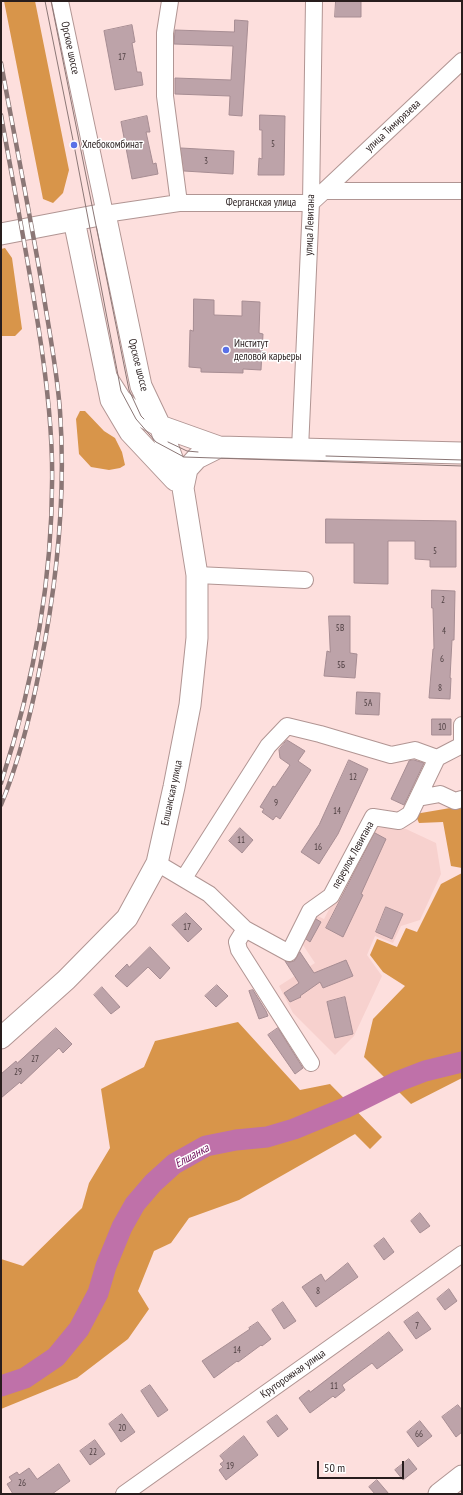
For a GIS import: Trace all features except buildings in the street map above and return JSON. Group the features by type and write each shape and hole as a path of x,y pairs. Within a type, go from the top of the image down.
{"main road":[{"path":"1,234 105,214"},
{"name":"Орское шоссе","path":"105,214 141,386 160,426 183,488"},
{"path":"74,220 112,400 130,432 183,488"},
{"path":"106,377 120,399 130,410 160,426 219,447 462,453"},
{"path":"183,488 187,469 197,458 219,447"},
{"name":"Елшанская улица","path":"1,1038 66,980 127,918 157,863 190,705 196,638 197,575 183,488"},
{"path":"445,1492 462,1476"}],"street":[{"name":"Орское шоссе","path":"60,1 105,214"},
{"path":"170,1 165,33 166,96 179,202"},
{"name":"улица Левитана","path":"300,449 311,203 314,1"},
{"name":"улица Тимирязева","path":"324,191 462,61"},
{"name":"Ферганская улица","path":"105,214 179,202 311,203 324,191"},
{"path":"324,191 462,191"},
{"path":"197,575 305,580"},
{"path":"184,878 268,746 287,726 391,755 415,750 437,758 462,745 462,725"},
{"name":"переулок Левитана","path":"245,929 289,953 310,911 331,896 373,817 399,820 410,814 437,758"},
{"path":"418,798 440,794 455,801 462,799"},
{"path":"157,863 209,894 245,929 237,942 239,950 310,1063"},
{"name":"Круторожная улица","path":"124,1494 462,1254"}],"shaded area":[{"path":"4,1 35,1 69,170 63,193 53,203 43,199"},
{"path":"5,248 12,258 22,329 15,336 1,336 1,249"},
{"path":"80,411 85,411 104,431 115,438 122,452 125,465 120,468 109,470 91,467 79,454 76,419"},
{"path":"462,806 462,868 451,866 443,822 419,823 415,814"},
{"path":"373,827 406,829 436,843 441,874 420,920 401,926 393,943 375,936 367,955 382,976 354,1036 335,1055 293,1013 279,986 315,963 303,945 295,941 311,913 324,919"},
{"path":"462,873 462,1078 411,1104 364,1057 373,1019 405,986 383,972 370,955 377,939 397,947 406,928 417,932 441,884"},
{"path":"238,1022 300,1090 330,1084 382,1137 370,1149 355,1134 239,1200 189,1218 171,1243 154,1251 138,1291 149,1309 128,1339 77,1378 1,1409 1,1259 23,1266 82,1208 89,1183 110,1148 101,1089 144,1067 155,1041"}],"waterway":[{"name":"Елшанка","path":"1,1386 25,1378 56,1357 79,1329 98,1293 106,1266 122,1227 135,1204 153,1183 174,1164 206,1146 236,1140 267,1137 294,1129 345,1108 399,1081 425,1071 462,1062"}],"tram line":[{"path":"45,1 121,391 136,419 156,442 184,457 462,466"},
{"path":"51,1 129,390 141,416 144,419"},
{"path":"168,442 187,451 198,452"},
{"path":"326,456 462,460"}],"railway":[{"path":"1,63 38,262 55,366 59,396 62,443 59,539 46,635 24,737 1,805"},
{"path":"1,115 40,340 48,401 52,462 50,544 40,624 24,704 1,783"}],"place":[{"name":"Хлебокомбинат","path":"74,145"},
{"name":"Институт деловой карьеры","path":"226,350"}]}
